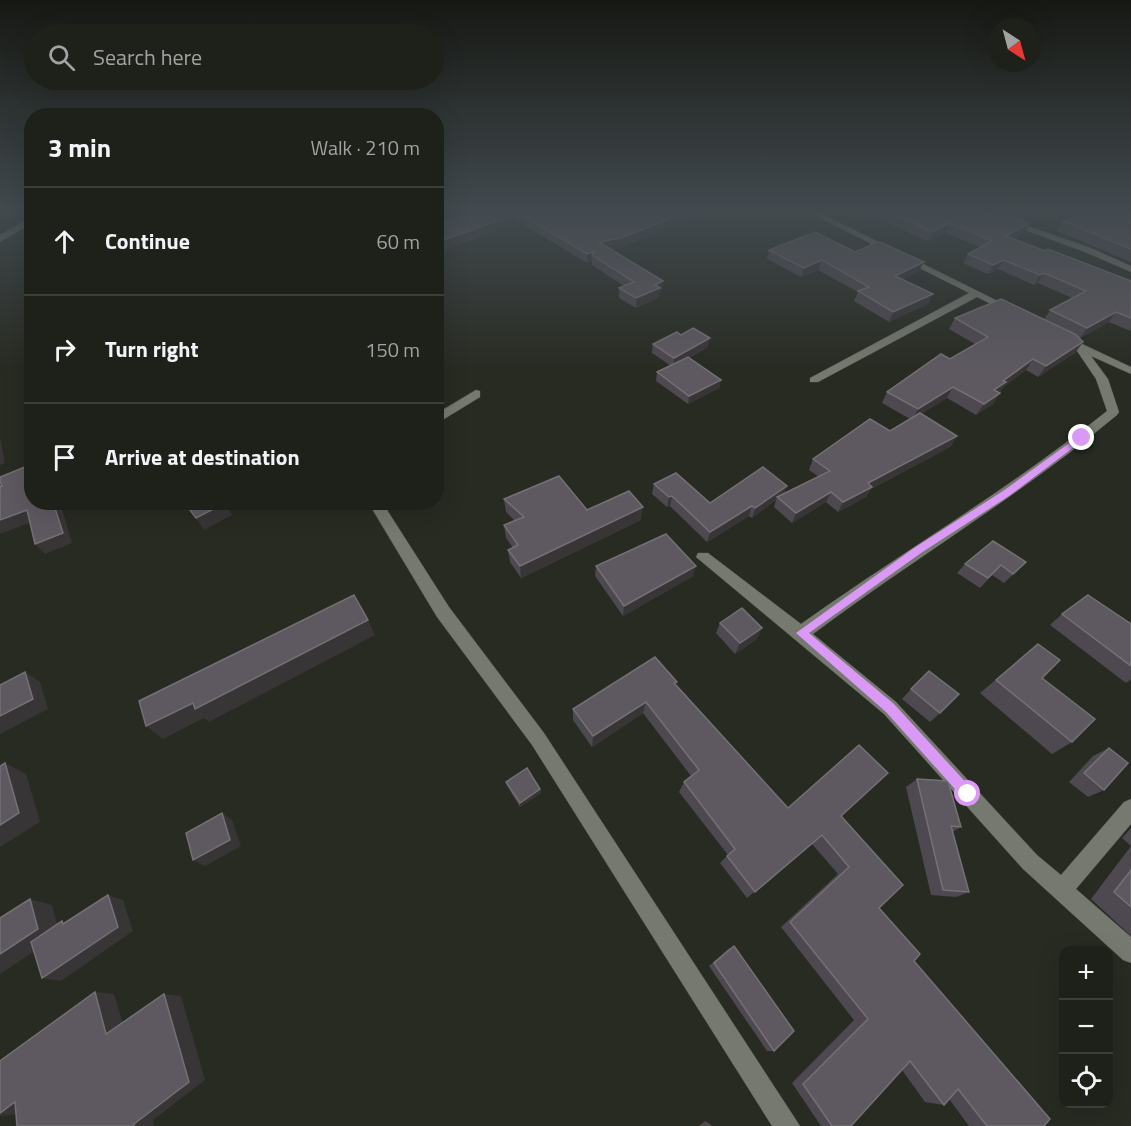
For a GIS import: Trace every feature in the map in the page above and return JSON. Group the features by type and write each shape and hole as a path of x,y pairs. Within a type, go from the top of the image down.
{"street":[{"path":"920,265 1022,315"},
{"path":"814,380 977,292"},
{"path":"802,633 918,550 1006,494 1113,412 1102,378 1073,342 1131,370"},
{"path":"444,415 476,394"},
{"path":"380,510 443,612 538,739 787,1126"},
{"path":"703,557 802,633 890,708 1030,862 1131,952"},
{"path":"1062,890 1131,809"}],"building":[{"path":"607,265 636,265 663,281 655,285 660,288 636,298 619,288 634,282"},
{"path":"797,265 812,265 804,268"},
{"path":"830,265 919,265 895,276 933,294 893,312 858,291 869,287"},
{"path":"1015,265 1088,265 1131,281 1131,318 1116,312 1087,328 1050,310 1086,291 1044,273 1040,275"},
{"path":"1001,299 1075,334 1083,342 1046,366 1033,359 1003,381 1006,382 994,390 1000,393 984,404 953,387 918,409 887,392 941,354 950,359 988,337 955,318"},
{"path":"693,328 710,338 674,358 653,344 677,332 681,335"},
{"path":"688,357 721,380 689,396 657,372"},
{"path":"920,413 957,436 868,483 872,487 843,502 831,492 796,513 777,497 830,471 813,459 870,419 890,431"},
{"path":"24,467 24,510 27,510 0,520 0,486 2,486 0,477"},
{"path":"763,467 787,486 755,508 752,506 710,532 672,496 669,497 654,484 676,473 710,503"},
{"path":"559,476 587,510 629,491 643,507 520,566 508,550 518,545 504,525 524,517 504,499"},
{"path":"27,510 56,510 63,533 35,544"},
{"path":"190,510 211,510 196,518"},
{"path":"666,534 696,566 624,606 596,566"},
{"path":"993,541 1026,562 1013,574 1001,565 988,578 965,564"},
{"path":"354,595 368,620 195,709 193,703 146,726 139,701"},
{"path":"1088,595 1131,624 1131,666 1062,614"},
{"path":"742,608 762,628 740,643 720,623"},
{"path":"1038,644 1060,660 1042,678 1095,719 1072,742 996,680"},
{"path":"655,657 677,682 674,683 788,808 859,745 888,773 841,816 903,885 879,908 920,954 914,961 1050,1119 1044,1126 987,1126 958,1089 944,1105 910,1061 851,1126 832,1126 803,1084 868,1019 790,922 849,867 822,835 755,892 727,856 735,849 684,782 699,770 646,702 593,736 573,709"},
{"path":"929,671 959,694 940,713 911,689"},
{"path":"25,672 33,699 0,716 0,685"},
{"path":"1109,748 1128,763 1104,790 1084,773"},
{"path":"5,763 19,813 0,825 0,766"},
{"path":"527,768 540,789 520,803 506,782"},
{"path":"917,779 948,781 961,827 951,826 969,892 943,890"},
{"path":"222,813 230,840 193,860 186,833"},
{"path":"1131,870 1131,907 1114,892"},
{"path":"108,895 118,927 42,978 31,942"},
{"path":"30,899 38,929 0,954 0,918"},
{"path":"734,946 794,1031 774,1051 714,963"},
{"path":"95,992 106,1034 164,994 189,1082 134,1126 17,1126 15,1102 0,1113 0,1061"}],"route":[{"path":"968,794 890,708 802,633 918,550 1006,494 1082,438"}]}
